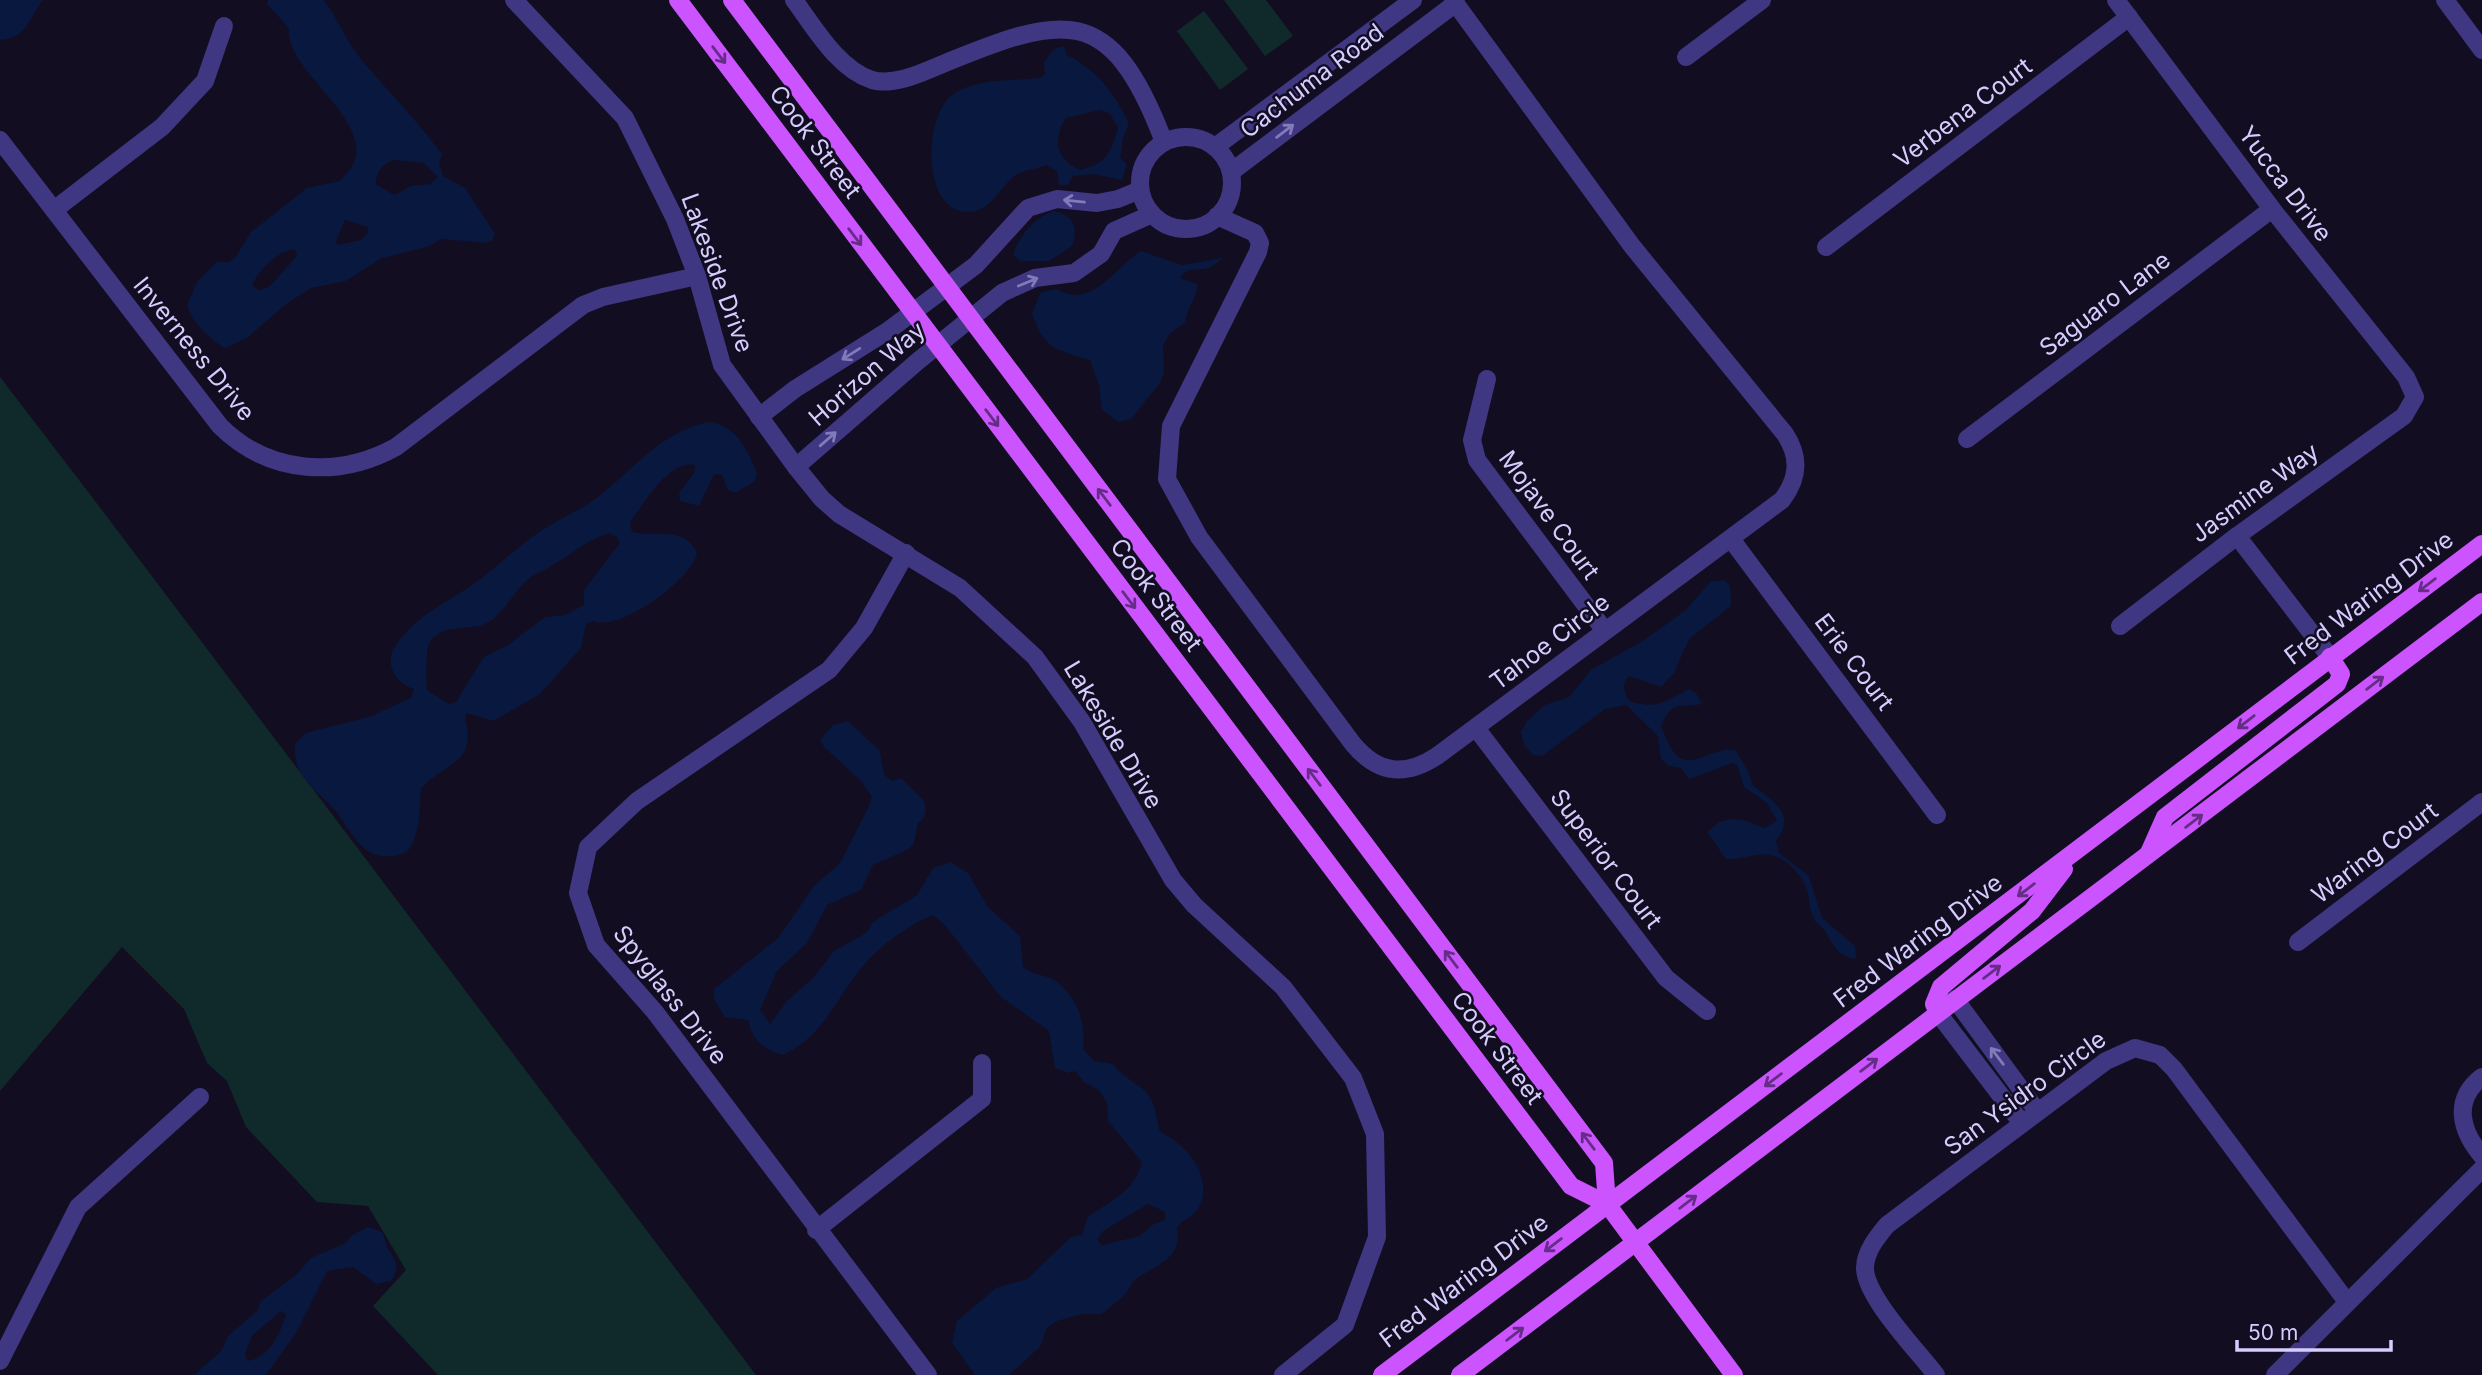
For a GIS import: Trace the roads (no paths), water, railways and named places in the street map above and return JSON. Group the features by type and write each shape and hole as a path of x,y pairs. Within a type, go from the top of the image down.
{"main road":[{"name":"Cook Street","path":"678,0 1571,1186 1607,1204"},
{"name":"Cook Street","path":"732,0 1604,1163 1607,1204 1633,1243 1734,1375"},
{"name":"Fred Waring Drive","path":"1382,1375 2482,544"},
{"path":"1460,1375 2482,602"},
{"path":"2147,856 2165,817 2337,684 2341,674 2330,657"},
{"path":"1938,1013 1934,1004 1941,987 2032,911 2076,853"}],"street":[{"name":"Lakeside Drive","path":"514,0 625,118 675,219 697,276 722,365 796,467 822,499 839,514 859,529 906,553 960,588 1035,657 1082,722 1173,880 1194,905 1283,986 1353,1078 1375,1134 1377,1237 1345,1325 1283,1375"},
{"path":"794,0 842,60 872,80 886,81 918,74 1009,37 1035,30 1056,27 1095,37 1111,47 1135,75 1164,142"},
{"name":"Cachuma Road","path":"1215,147 1413,0"},
{"path":"1686,57 1762,0"},
{"name":"Yucca Drive","path":"2116,0 2272,209 2406,377 2415,397"},
{"path":"2445,0 2482,50"},
{"name":"Cachuma Road","path":"1231,172 1454,1"},
{"name":"Tahoe Circle","path":"1217,216 1255,233 1260,243 1258,252 1171,426 1167,479 1199,537 1364,758 1385,769 1410,770 1430,761 1782,500 1790,490 1797,467 1793,446 1632,246 1454,1"},
{"name":"Verbena Court","path":"1826,247 2129,17"},
{"path":"54,210 162,127 205,81 224,26"},
{"path":"1190,137 1215,147 1231,172 1229,200 1217,216 1202,226 1184,229 1167,225 1152,215 1140,190 1140,177 1146,160 1164,142 1190,137"},
{"name":"Inverness Drive","path":"0,140 220,426 252,451 272,461 302,467 335,468 376,458 396,447 583,305 603,297 697,276"},
{"name":"Horizon Way","path":"759,417 795,389 913,313 976,265 1028,208 1057,199 1097,203 1118,200 1140,190"},
{"name":"Saguaro Lane","path":"1966,439 2272,209"},
{"name":"Horizon Way","path":"796,467 970,317 1002,293 1035,278 1074,272 1101,254 1114,231 1152,215"},
{"name":"Mojave Court","path":"1487,379 1472,440 1477,460 1605,631"},
{"name":"Jasmine Way","path":"2120,626 2237,536 2403,416 2415,397"},
{"path":"2237,536 2330,657"},
{"name":"Erie Court","path":"1731,539 1937,815"},
{"name":"Spyglass Drive","path":"906,553 864,628 836,664 637,801 588,847 578,893 596,945 655,1012 816,1230 928,1375"},
{"name":"Superior Court","path":"1476,728 1665,978 1707,1011"},
{"name":"Waring Court","path":"2298,943 2482,802"},
{"path":"1955,999 2037,1111"},
{"path":"1938,1013 2021,1122"},
{"name":"San Ysidro Circle","path":"1936,1375 1875,1295 1867,1279 1865,1265 1870,1251 1887,1225 2021,1122 2121,1052 2135,1048 2160,1055 2174,1069 2347,1303"},
{"path":"816,1230 982,1099 982,1063"},
{"path":"2482,1077 2466,1097 2461,1121 2471,1142 2482,1156"},
{"path":"0,1361 78,1207 200,1097"},
{"path":"2275,1375 2482,1169"}],"water":[{"path":"0,0 43,0 21,32 9,39 0,40"},
{"path":"268,0 324,0 359,56 442,154 439,163 443,176 465,188 495,234 492,241 485,243 442,239 427,247 382,258 346,281 311,288 285,305 247,338 225,348 202,330 187,305 197,282 216,262 229,262 235,258 251,232 307,188 340,181 353,164 356,147 351,130 341,112 300,60 291,44 289,28 267,4","holes":["393,160 424,163 438,177 430,184 411,186 394,195 376,184 380,169","345,220 368,227 368,232 361,240 337,245 336,241","295,249 297,256 269,287 259,290 252,286 269,262"]},
{"path":"1064,47 1067,55 1096,75 1124,113 1129,124 1123,138 1120,158 1127,164 1122,180 1093,174 1073,176 1068,185 1059,185 1057,171 1046,165 1016,175 982,209 966,212 951,207 941,195 934,179 932,160 932,140 943,106 952,95 972,86 995,81 1040,78 1045,74 1044,62 1052,51","holes":["1100,110 1109,113 1118,127 1106,156 1096,164 1080,170 1072,166 1061,155 1058,141 1066,118"]},
{"path":"1054,211 1066,215 1073,223 1075,233 1072,246 1049,261 1020,261 1013,254 1024,234 1034,222"},
{"path":"1141,251 1182,265 1222,258 1209,268 1189,271 1180,278 1197,284 1197,289 1185,323 1170,333 1163,345 1164,373 1159,384 1131,419 1119,422 1102,410 1099,385 1090,360 1053,347 1041,335 1032,313 1041,292 1057,289 1069,294 1081,294 1092,291"},
{"path":"707,422 726,427 744,446 757,473 754,482 736,493 728,490 722,475 714,474 699,506 680,501 679,493 694,473 695,465 685,465 658,484 630,522 632,532 670,534 686,539 697,554 692,565 668,590 637,611 620,619 586,624 581,648 540,694 493,721 467,713 467,745 463,753 421,788 418,825 409,848 404,853 382,856 365,848 301,774 295,756 295,744 306,733 369,717 411,698 414,689 402,683 391,667 391,654 409,629 477,581 539,532 594,500 659,445 689,428","holes":["609,533 617,537 620,543 584,590 584,605 565,615 545,617 508,645 484,657 456,702 449,704 427,690 428,646 435,636 442,632 489,622 531,577 601,536"]},
{"path":"1725,580 1730,586 1731,606 1689,639 1674,673 1661,687 1629,676 1624,685 1625,691 1629,701 1647,705 1661,703 1689,689 1696,693 1702,704 1673,708 1665,718 1661,726 1669,745 1685,760 1694,760 1723,750 1735,750 1748,771 1753,786 1775,803 1783,816 1782,832 1776,841 1779,853 1809,876 1822,918 1855,946 1856,959 1845,956 1838,950 1815,921 1805,885 1789,865 1768,855 1726,859 1707,832 1719,822 1732,819 1744,820 1764,828 1777,821 1767,803 1744,787 1737,765 1732,763 1689,779 1681,768 1669,766 1661,759 1658,736 1626,705 1605,709 1542,756 1533,755 1524,745 1521,732 1527,721 1545,705 1569,697 1591,670 1644,640 1686,610 1710,582"},
{"path":"848,721 880,751 884,775 893,781 901,778 923,800 926,807 924,818 918,823 914,843 909,849 873,865 861,890 827,905 807,943 777,971 760,1010 770,1024 787,1001 815,976 834,951 866,933 873,922 917,895 933,868 951,862 968,873 988,907 1020,936 1023,967 1054,980 1075,1002 1083,1030 1083,1049 1094,1061 1113,1064 1148,1094 1160,1132 1188,1153 1201,1174 1203,1198 1196,1212 1177,1228 1178,1239 1172,1254 1135,1280 1127,1292 1102,1314 1082,1314 1057,1321 1047,1328 1040,1347 1009,1375 975,1375 952,1343 957,1321 996,1288 1027,1279 1071,1237 1082,1235 1088,1217 1121,1195 1138,1173 1142,1162 1108,1121 1107,1103 1099,1090 1085,1083 1075,1071 1068,1073 1055,1068 1049,1031 1001,997 944,924 933,915 911,926 881,948 863,966 807,1040 783,1055 770,1051 760,1043 752,1033 748,1020 725,1017 714,999 714,989 778,938 814,886 840,863 869,806 872,797 861,781 824,747 820,740 833,725","holes":["1148,1204 1165,1212 1165,1220 1152,1225 1140,1236 1102,1245 1097,1240 1103,1231"]},
{"path":"368,1227 382,1232 396,1264 396,1272 391,1281 376,1284 353,1267 327,1271 296,1333 266,1375 194,1375 221,1351 228,1336 257,1311 261,1301 295,1276 311,1258 346,1243 351,1236","holes":["281,1311 286,1314 273,1344 262,1355 247,1361 245,1354 252,1336"]}]}
